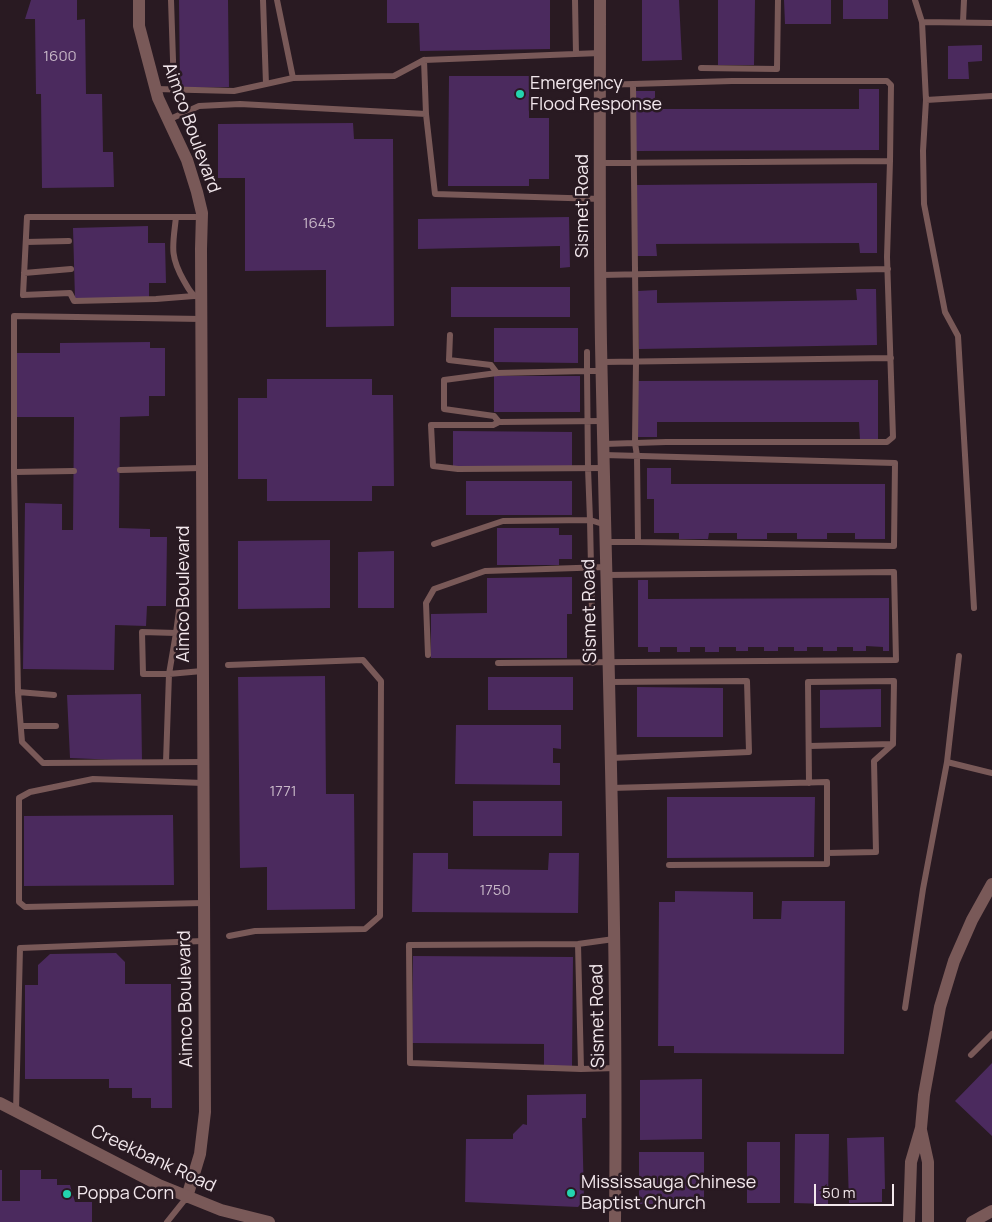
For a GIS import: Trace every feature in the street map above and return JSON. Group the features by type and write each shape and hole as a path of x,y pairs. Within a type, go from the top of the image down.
{"street":[{"name":"Aimco Boulevard","path":"139,0 139,26 156,89 187,160 195,184 202,217 198,296 202,319 202,762 205,1112 200,1154 187,1197"},
{"name":"Sismet Road","path":"600,0 602,367 616,1068 615,1222"},
{"path":"909,1222 910,1162 921,1128 924,1095 940,1007 954,961 972,920 992,884"},
{"name":"Creekbank Road","path":"0,1103 159,1185 221,1210 269,1222"},
{"path":"921,1128 928,1162 928,1222"},
{"path":"972,1222 992,1211"}],"lane":[{"path":"171,0 174,90"},
{"path":"262,0 266,84"},
{"path":"277,0 293,78"},
{"path":"575,0 576,54"},
{"path":"701,68 777,69 778,0"},
{"path":"915,0 922,22 926,100 924,204 945,312 958,336 974,608"},
{"path":"963,22 964,0"},
{"path":"922,22 992,23"},
{"path":"156,89 234,90 293,78 394,76 424,60 600,53"},
{"path":"424,60 426,114 434,194 601,199"},
{"path":"600,85 732,81 887,81 891,86 888,270 893,437 887,442 635,443 604,449"},
{"path":"633,84 635,443 637,456 638,542"},
{"path":"926,100 992,96"},
{"path":"168,120 199,106 240,104 426,114"},
{"path":"600,163 890,161"},
{"path":"198,296 74,301 70,293 23,295 27,217 202,217"},
{"path":"176,217 172,252 176,266 198,296"},
{"path":"26,242 69,241"},
{"path":"24,273 71,269"},
{"path":"601,275 888,270"},
{"path":"202,319 14,316 14,472 18,692 22,742 43,763 202,762"},
{"path":"450,335 449,360 491,365 496,373"},
{"path":"587,352 593,663"},
{"path":"499,422 494,416 444,409 444,380 496,373 588,371 636,362 891,358"},
{"path":"603,421 431,425 433,466 458,469 604,468"},
{"path":"604,449 637,456 896,463 894,546 606,542"},
{"path":"120,470 201,468"},
{"path":"14,472 74,471"},
{"path":"434,544 503,521 590,520 606,525"},
{"path":"428,655 426,603 434,589 485,571 591,568 607,571 894,572 896,660 609,664 498,663"},
{"path":"166,762 169,674 179,611"},
{"path":"592,612 608,611"},
{"path":"176,633 142,632 143,674 202,671"},
{"path":"905,1008 923,889 947,762 959,656"},
{"path":"228,665 363,660 381,681 380,916 365,929 255,931 229,936"},
{"path":"609,682 747,681 749,752 611,758"},
{"path":"810,782 808,682 894,682 893,744 874,761 876,852 827,852"},
{"path":"18,692 54,695"},
{"path":"21,726 56,726"},
{"path":"809,746 893,744"},
{"path":"947,762 992,773"},
{"path":"203,783 93,779 30,792 19,798 19,902 25,907 203,903"},
{"path":"611,788 827,782 827,864 669,865"},
{"path":"614,939 578,944 409,945 410,1063 581,1069 616,1068"},
{"path":"16,1112 20,948 203,941"},
{"path":"578,944 581,1069"},
{"path":"971,1055 992,1034"},
{"path":"167,1222 187,1197"}],"building":[{"path":"31,0 77,0 77,20 85,19 86,94 102,94 103,152 113,152 114,187 42,188 41,94 36,94 35,19 25,19"},
{"path":"179,0 228,0 229,87 180,88"},
{"path":"387,0 550,0 550,49 420,51 419,23 387,23"},
{"path":"642,0 679,0 682,60 642,61"},
{"path":"718,0 755,0 754,65 718,65"},
{"path":"784,0 831,0 831,24 785,24"},
{"path":"843,0 888,0 888,19 843,19"},
{"path":"982,45 982,61 968,62 969,79 948,79 948,46"},
{"path":"449,76 529,76 529,118 549,118 549,179 529,179 529,186 448,186"},
{"path":"859,89 879,89 879,150 635,151 636,91 655,91 655,109 859,109"},
{"path":"353,123 354,139 393,139 394,326 326,327 326,270 245,271 245,178 218,178 218,124"},
{"path":"877,183 877,253 860,253 859,243 656,244 657,256 637,256 637,185"},
{"path":"569,217 570,267 560,268 560,246 418,249 418,219"},
{"path":"148,226 148,243 165,243 166,283 149,283 149,297 75,299 73,228"},
{"path":"451,287 570,287 570,317 451,317"},
{"path":"856,289 876,289 877,345 639,349 638,291 657,290 657,303 857,300"},
{"path":"494,328 578,328 578,363 494,362"},
{"path":"150,342 150,348 165,348 165,396 149,396 149,416 120,417 119,528 150,529 150,537 167,537 166,606 147,606 146,626 115,625 114,670 23,669 25,503 62,504 62,530 73,530 74,417 17,417 16,353 60,353 60,343"},
{"path":"494,376 580,376 580,412 494,412"},
{"path":"267,379 372,379 372,395 393,395 394,486 372,486 372,501 267,501 267,479 238,479 238,398 267,398"},
{"path":"878,380 878,440 860,440 859,422 657,422 657,437 637,437 637,381"},
{"path":"453,431 572,432 572,467 453,466"},
{"path":"647,468 671,468 671,484 885,484 885,539 855,539 855,533 827,533 827,539 797,539 797,533 767,533 767,539 737,539 737,533 709,533 708,539 679,539 679,533 654,533 654,499 647,499"},
{"path":"466,481 572,481 572,515 466,515"},
{"path":"497,528 559,528 559,535 572,535 572,559 559,559 559,565 497,565"},
{"path":"330,540 330,608 238,609 238,541"},
{"path":"394,551 394,608 358,608 358,552"},
{"path":"572,577 572,614 567,614 567,658 431,658 431,614 487,613 487,578"},
{"path":"638,580 648,580 648,599 889,598 889,651 883,651 883,647 866,646 866,651 853,651 853,647 837,647 837,651 823,651 823,647 807,647 807,651 794,651 794,647 778,647 778,651 764,651 764,647 748,647 748,651 736,651 736,647 719,647 719,652 705,652 705,647 690,647 690,652 677,652 677,647 660,647 660,652 648,652 648,647 638,647"},
{"path":"325,676 326,794 354,794 355,909 267,910 267,867 240,868 238,677"},
{"path":"488,677 573,677 573,710 488,710"},
{"path":"637,687 723,688 723,737 637,737"},
{"path":"881,689 881,727 820,728 820,690"},
{"path":"141,694 142,761 70,758 67,695"},
{"path":"456,725 561,725 561,749 553,748 553,763 560,763 560,785 455,784"},
{"path":"667,797 815,797 814,857 667,858"},
{"path":"473,801 562,801 562,836 473,836"},
{"path":"173,815 174,885 24,886 24,816"},
{"path":"413,853 448,853 448,869 548,870 549,853 579,853 578,913 412,912"},
{"path":"675,891 753,892 753,919 781,919 782,901 845,901 844,1054 674,1053 674,1046 658,1046 659,902 675,902"},
{"path":"116,953 125,962 125,984 171,984 172,1108 151,1108 151,1098 132,1098 132,1088 109,1088 109,1079 25,1079 25,985 38,985 38,965 50,954"},
{"path":"413,956 573,957 572,1066 544,1066 544,1044 412,1043"},
{"path":"992,1063 992,1136 955,1101"},
{"path":"702,1079 702,1139 640,1140 640,1080"},
{"path":"586,1094 586,1118 582,1118 584,1200 578,1207 465,1202 466,1139 513,1139 513,1134 523,1124 527,1125 527,1095"},
{"path":"795,1134 829,1134 828,1204 794,1203"},
{"path":"884,1137 885,1189 882,1189 882,1202 849,1203 847,1138"},
{"path":"747,1142 780,1142 780,1203 747,1203"},
{"path":"639,1152 704,1152 704,1204 639,1204"},
{"path":"0,1170 2,1170 2,1201 20,1201 20,1170 41,1170 41,1179 57,1179 57,1185 70,1185 75,1202 92,1202 92,1222 0,1222"}],"place":[{"name":"Emergency Flood Response","path":"520,94"},
{"name":"Mississauga Chinese Baptist Church","path":"571,1193"},
{"name":"Poppa Corn","path":"67,1194"}]}
